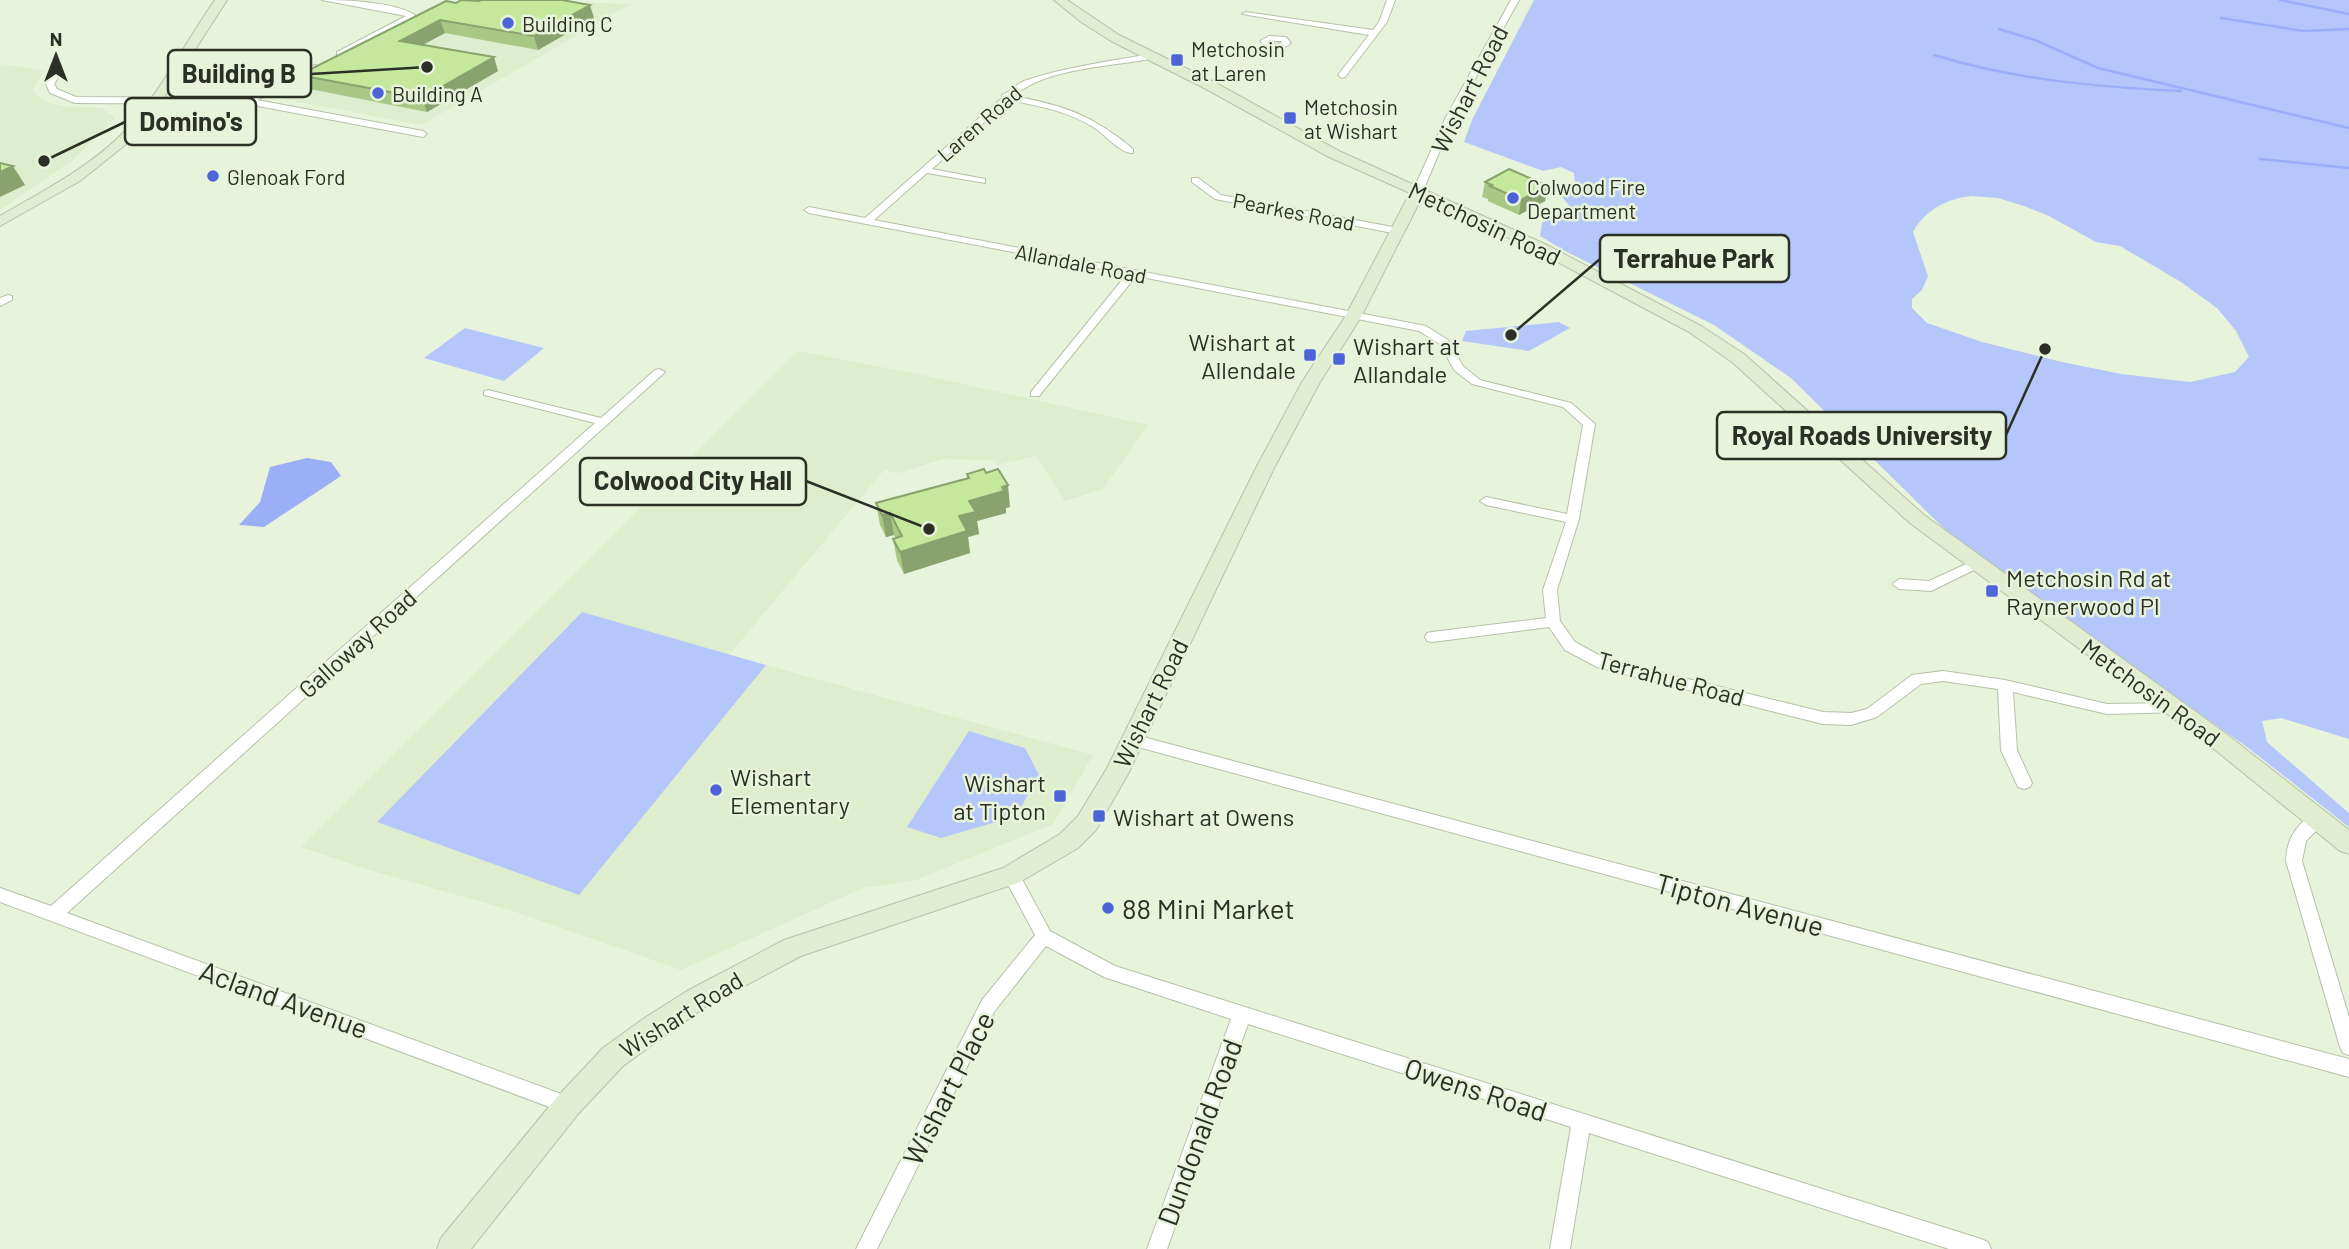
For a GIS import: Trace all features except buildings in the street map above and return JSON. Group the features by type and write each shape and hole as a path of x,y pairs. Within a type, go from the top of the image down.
{"main road":[{"path":"33,202 100,148 126,122 206,0"},
{"path":"0,222 59,190 111,152 139,123 155,101 221,0"},
{"name":"Metchosin Road","path":"1060,0 1085,20 1222,91 1334,154 1552,253 1695,329 1738,358 1907,510 1975,564 2176,708 2320,818 2349,844"},
{"name":"Wishart Road","path":"452,1249 568,1105 613,1057 696,999 793,948 1011,875 1069,841 1087,823 1132,740 1265,468 1311,382 1353,317 1418,191"}],"street":[{"path":"326,0 411,15 407,20 337,56"},
{"path":"1342,75 1383,22 1391,0"},
{"name":"Wishart Road","path":"1418,191 1450,117 1515,0"},
{"path":"1246,14 1374,33"},
{"path":"1273,37 1272,33 1283,20"},
{"name":"Laren Road","path":"867,221 1023,84 1042,76 1152,56"},
{"path":"248,101 325,62"},
{"path":"57,73 51,87 57,94 68,99 248,101 423,134"},
{"path":"1006,97 1048,105 1076,115 1096,124 1130,151"},
{"path":"926,170 982,181"},
{"name":"Pearkes Road","path":"1195,180 1218,197 1398,231"},
{"name":"Allandale Road","path":"809,210 1353,317"},
{"path":"1035,394 1133,273"},
{"path":"1353,317 1422,328 1444,342 1458,368 1476,382 1567,405 1589,424 1573,519 1550,590 1553,622 1432,637"},
{"name":"Galloway Road","path":"55,913 659,372"},
{"path":"488,393 604,422"},
{"path":"1486,501 1573,519"},
{"path":"1899,584 1931,586 1975,564"},
{"name":"Terrahue Road","path":"1553,622 1570,646 1602,663 1823,718 1851,719 1872,713 1917,679 1943,676 2005,685 2107,709 2176,708"},
{"path":"2005,685 2009,751 2024,783"},
{"name":"Tipton Avenue","path":"1132,740 2349,1069"},
{"path":"2320,818 2304,830 2293,846 2294,862 2349,1047"},
{"path":"1011,875 1044,936"},
{"name":"Acland Avenue","path":"0,894 568,1105"},
{"name":"Owens Road","path":"1044,936 1110,972 1978,1249"},
{"name":"Wishart Place","path":"866,1249 988,1006 1044,936"},
{"name":"Dundonald Road","path":"1157,1249 1242,1014"},
{"path":"1560,1249 1581,1122"}],"shaded area":[{"path":"509,0 631,4 421,125 273,97 449,6"},
{"path":"1534,0 2349,0 2349,739 2281,718 2262,721 2267,742 2349,813 2349,827 2247,747 1965,549 1791,378 1714,325 1540,236 1542,223 1569,205 1562,197 1568,187 1575,185 1574,173 1561,167 1543,171 1464,142 1472,120","holes":["1972,196 1998,198 2047,215 2096,242 2120,246 2181,282 2217,308 2236,331 2249,357 2235,372 2190,382 2121,374 2062,362 1982,342 1927,323 1912,308 1912,299 1922,290 1928,276 1913,232 1924,217 1946,202"]},
{"path":"0,64 44,71 33,88 34,93 45,102 67,107 102,108 115,118 74,159 0,210"},
{"path":"1559,322 1570,328 1529,351 1462,341 1466,331"},
{"path":"465,328 544,348 504,381 424,358"},
{"name":"Wishart Elementary","path":"798,351 922,375 1148,425 1103,489 1065,501 1036,456 997,465 994,460 942,459 899,473 884,470 729,655 1093,755 1053,824 916,880 863,888 681,970 507,909 366,869 301,847"},
{"path":"307,458 331,462 341,476 264,527 239,525 260,502 270,467"},
{"path":"582,612 766,665 579,895 377,822"},
{"path":"969,731 1025,748 1039,775 1021,807 996,822 941,838 907,827"}],"waterway":[{"path":"2280,0 2349,14"},
{"path":"2221,18 2304,31 2349,29"},
{"path":"1999,29 2035,40 2098,68 2349,128"},
{"path":"1934,55 1995,71 2056,81 2181,91"},
{"path":"2260,159 2349,168"}],"place":[{"name":"Building C","path":"508,23"},
{"name":"Metchosin at Laren","path":"1177,60"},
{"name":"Building B","path":"427,67"},
{"name":"Building A","path":"378,93"},
{"name":"Metchosin at Wishart","path":"1290,118"},
{"name":"Domino's","path":"44,161"},
{"name":"Glenoak Ford","path":"213,176"},
{"name":"Colwood Fire Department","path":"1513,198"},
{"name":"Terrahue Park","path":"1511,335"},
{"name":"Royal Roads University","path":"2045,349"},
{"name":"Wishart at Allendale","path":"1310,355"},
{"name":"Wishart at Allandale","path":"1339,359"},
{"name":"Colwood City Hall","path":"929,529"},
{"name":"Metchosin Rd at Raynerwood Pl","path":"1992,591"},
{"name":"Wishart Elementary","path":"716,790"},
{"name":"Wishart at Tipton","path":"1060,796"},
{"name":"Wishart at Owens","path":"1099,816"},
{"name":"88 Mini Market","path":"1108,908"}]}
